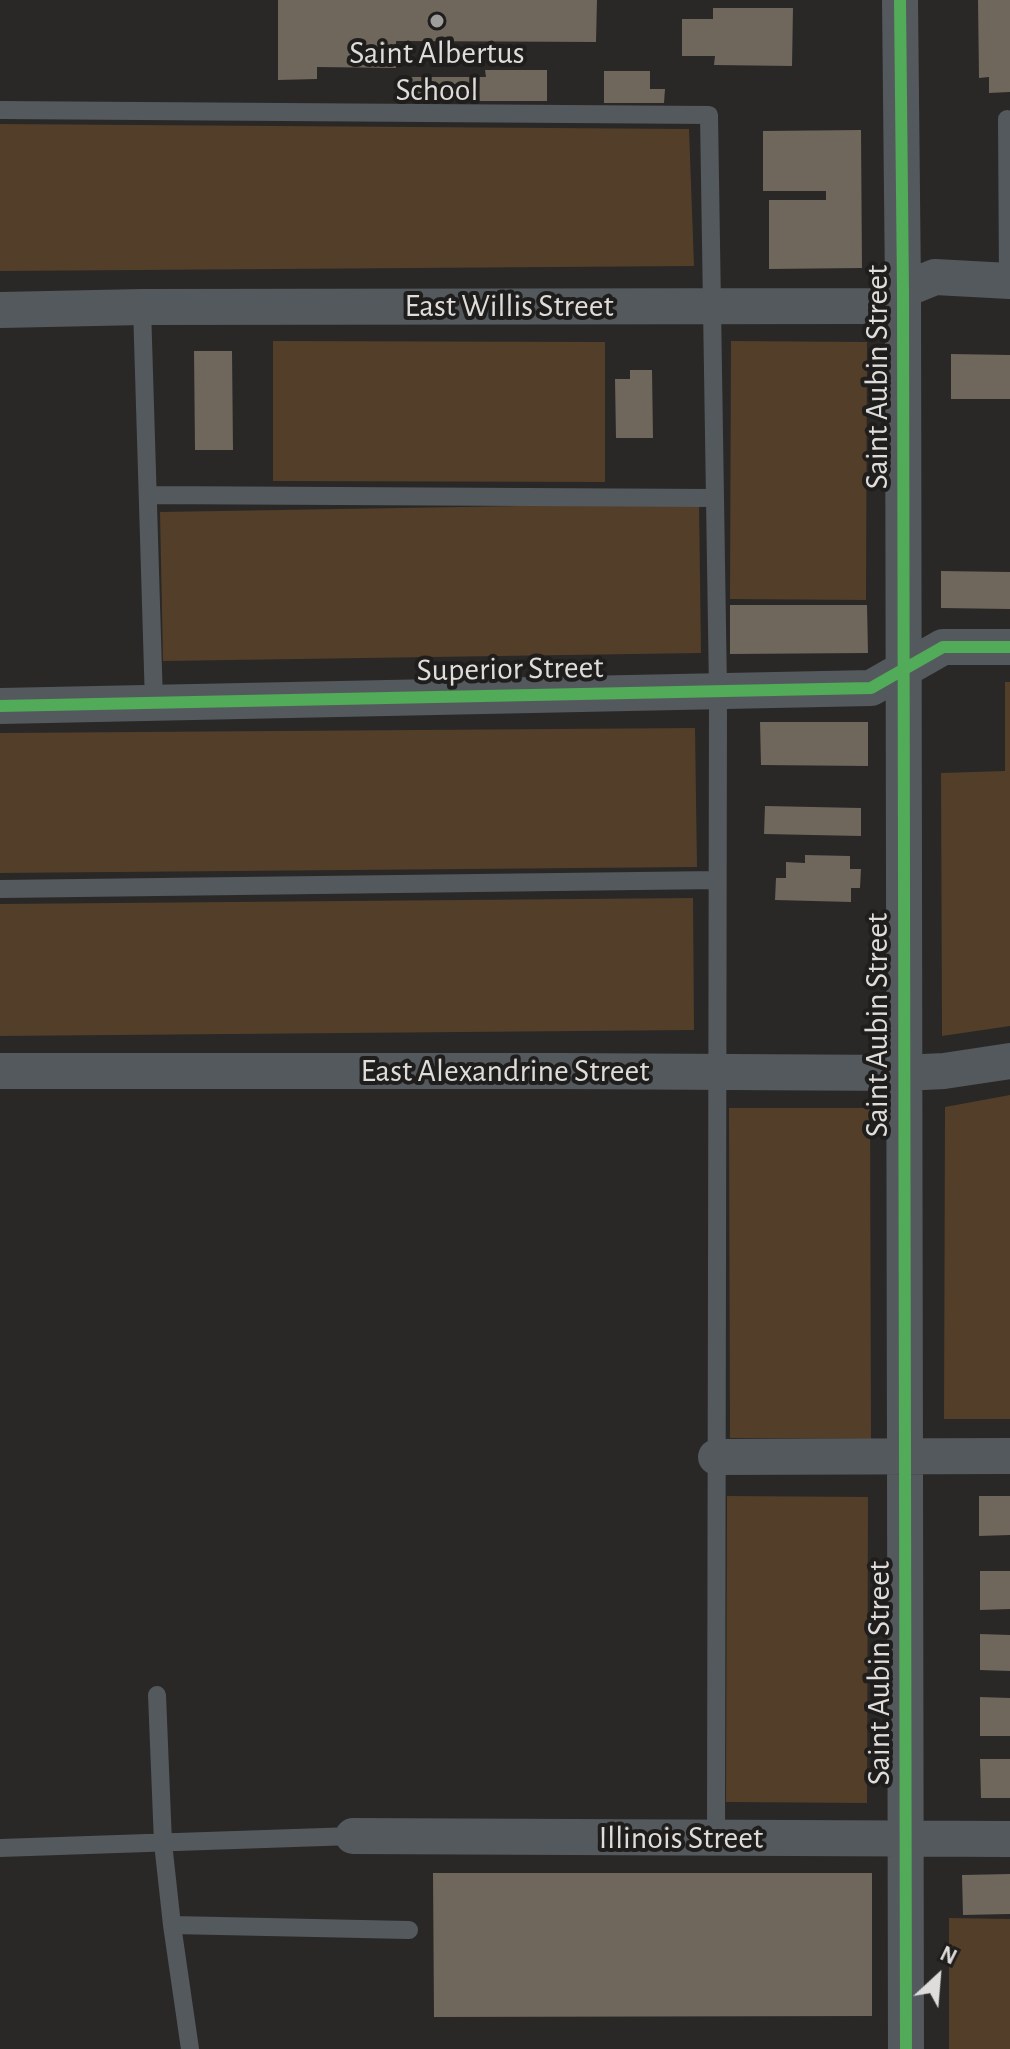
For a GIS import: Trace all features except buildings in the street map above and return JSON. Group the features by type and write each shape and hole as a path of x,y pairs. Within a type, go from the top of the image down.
{"street":[{"name":"Saint Aubin Street","path":"900,0 906,2049"},
{"name":"East Willis Street","path":"1,310 875,306 935,277 1009,281"},
{"name":"Superior Street","path":"0,706 871,688 943,647 1010,647"},
{"name":"East Alexandrine Street","path":"0,1071 903,1073 944,1071 1010,1061"},
{"path":"716,1457 1010,1456"},
{"name":"Illinois Street","path":"353,1836 1010,1839"}],"lane":[{"path":"0,110 709,115 718,691 716,1839"},
{"path":"1007,119 1009,281"},
{"path":"142,307 154,703"},
{"path":"148,495 715,498"},
{"path":"0,889 717,880"},
{"path":"157,1695 163,1843 190,2049"},
{"path":"0,1848 353,1836"},
{"path":"172,1925 409,1930"}],"shaded area":[{"path":"0,124 689,129 694,266 0,271"},
{"path":"273,341 605,342 605,482 273,481"},
{"path":"731,341 867,342 866,600 730,599"},
{"path":"699,503 701,653 163,661 160,512"},
{"path":"1005,682 1010,682 1010,1026 942,1036 941,773 1005,771"},
{"path":"695,728 697,867 0,873 0,733"},
{"path":"693,898 694,1030 0,1036 0,904"},
{"path":"1010,1095 1010,1419 944,1419 945,1107"},
{"path":"729,1108 870,1108 871,1439 730,1438"},
{"path":"727,1496 868,1497 867,1803 726,1802"},
{"path":"949,1918 1010,1919 1010,2049 949,2049"}],"cycle path":[{"path":"900,0 906,2049"},
{"path":"0,706 871,688 943,647 1010,647"}],"place":[{"name":"Saint Albertus School","path":"437,21"}]}
